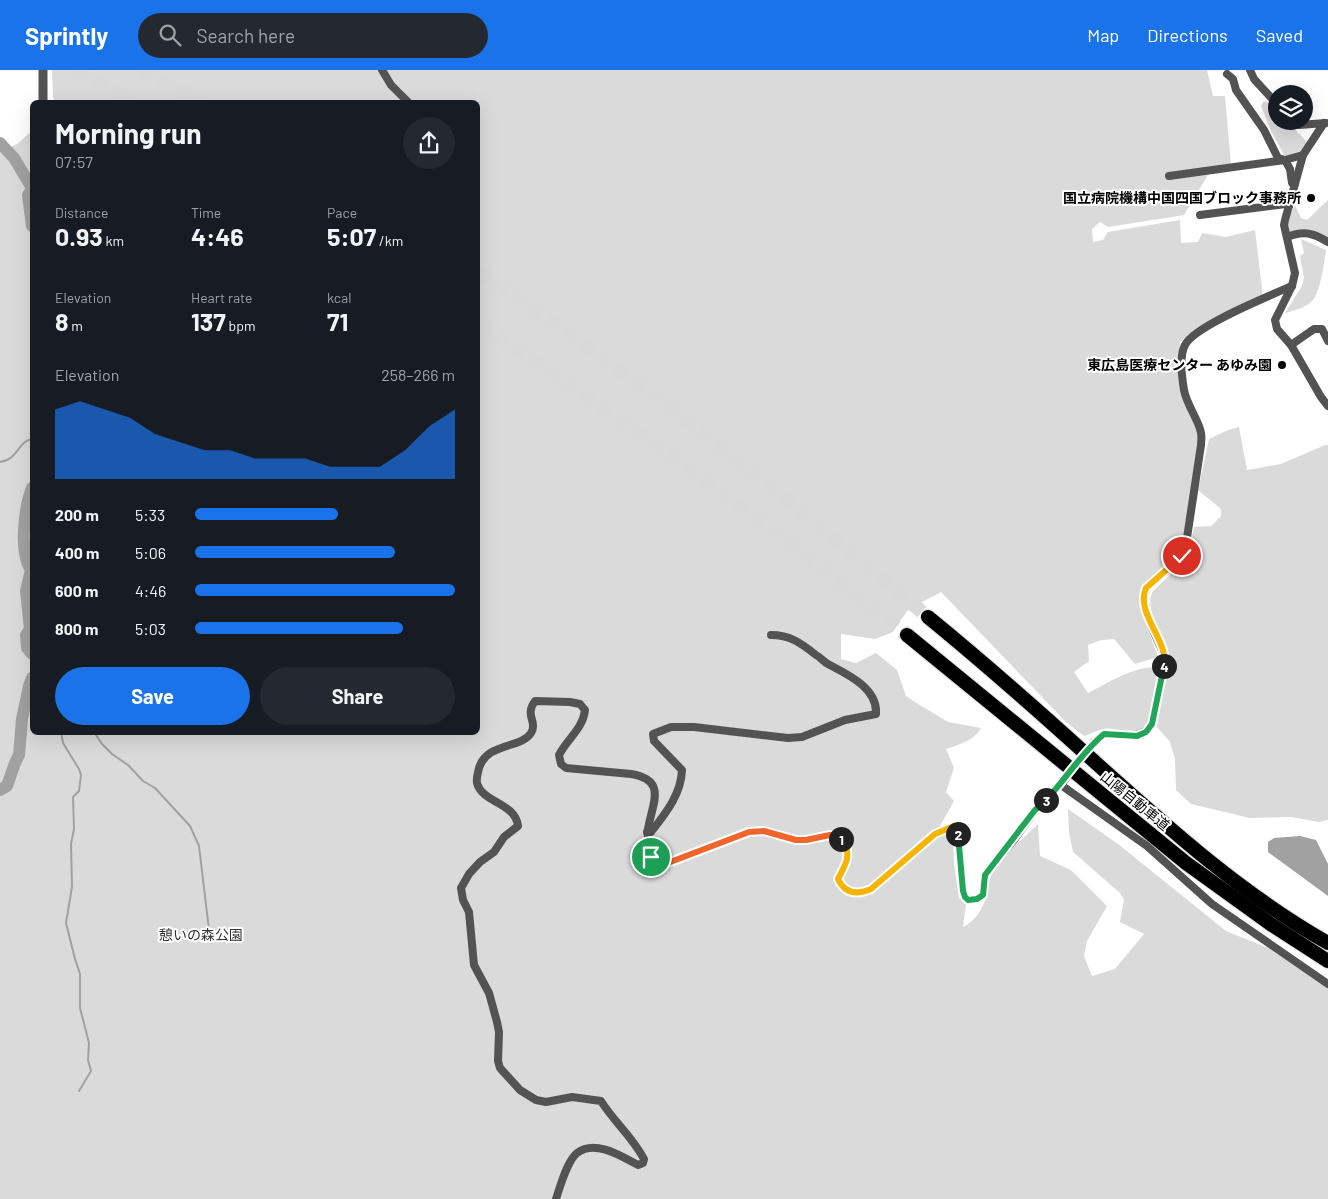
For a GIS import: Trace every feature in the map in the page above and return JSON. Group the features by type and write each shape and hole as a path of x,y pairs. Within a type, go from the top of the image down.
{"highway":[{"name":"山陽自動車道","path":"928,617 1013,688 1200,855 1270,908 1328,943"},
{"name":"山陽自動車道","path":"907,635 1186,863 1272,925 1328,960"}],"street":[{"path":"43,100 44,70"},
{"path":"382,70 391,85 406,100"},
{"path":"1250,70 1254,79 1268,94"},
{"path":"1227,74 1233,79 1236,90 1264,130 1278,158 1285,160 1290,169 1292,183 1295,184"},
{"path":"1313,123 1326,122"},
{"path":"1326,122 1303,155 1284,225 1296,272 1292,286 1275,320 1277,329 1291,345 1328,406"},
{"path":"1169,176 1285,160 1303,155"},
{"path":"1200,215 1286,204 1289,206"},
{"path":"1287,236 1295,233 1314,234 1328,242"},
{"path":"556,1199 569,1164 576,1154 587,1148 615,1152 638,1165 643,1163 644,1160 639,1149 601,1102 572,1097 546,1102 536,1100 520,1090 500,1068 497,1056 498,1022 489,992 474,965 469,912 463,900 461,888 469,874 480,862 494,852 504,837 518,826 513,813 478,788 477,780 481,763 486,756 494,750 527,738 532,732 534,725 530,715 531,707 535,701 580,704 585,710 584,717 577,731 563,746 559,755 561,764 566,768 572,769 640,775 651,782 656,792 647,832 651,857 656,862 665,864 749,832 764,831 801,840 830,835 844,841 848,852 846,864 838,879 841,886 850,892 861,893 871,889 935,834 954,826 957,829 961,883 965,897 968,900 977,899 983,895 985,875 993,864 1014,840 1035,810 1062,784 1094,742 1104,734 1137,736 1146,732 1152,724 1165,661 1144,606 1144,593 1146,588 1182,556 1185,551 1202,433 1187,402 1184,389 1182,352 1185,344 1196,333 1239,309 1292,286"},
{"path":"1291,345 1314,329 1322,329 1328,341"},
{"path":"647,832 651,832 667,811 676,796 682,778 682,770 654,740 653,734 671,728 694,727 788,738 802,737 845,720 876,714 877,706 872,695 850,676 833,665 828,664 806,647 785,635 771,635"},
{"path":"1062,784 1147,846 1212,904 1328,984"}],"green space":[{"name":"憩いの森公園","path":"52,70 1207,70 1213,96 1225,96 1231,165 1209,173 1184,215 1108,227 1100,222 1092,229 1093,242 1103,240 1108,232 1180,220 1181,243 1198,242 1202,233 1226,237 1255,230 1263,297 1190,334 1180,342 1179,384 1199,436 1182,546 1178,556 1142,587 1139,604 1158,657 1135,664 1114,639 1101,640 1088,645 1089,661 1074,672 1088,693 1131,672 1149,667 1159,667 1148,721 1143,727 1132,732 1104,729 1084,736 1066,722 941,592 909,609 891,633 875,639 841,634 841,659 856,663 876,653 897,670 906,696 948,722 981,728 971,739 946,749 954,768 946,792 954,801 940,826 953,833 954,864 959,898 966,904 963,927 972,921 981,910 987,896 988,883 998,865 1010,850 1038,824 1040,856 1071,870 1107,906 1087,941 1084,956 1092,976 1115,969 1144,934 1120,922 1124,900 1120,893 1073,852 1069,832 1068,809 1118,844 1226,931 1276,951 1328,987 1328,1199 0,1199 0,152 17,144 30,133 30,735 480,735 480,100 54,100"},
{"path":"1264,101 1268,102 1268,124 1261,106"},
{"path":"1271,130 1296,130 1308,143 1300,153 1289,157 1284,155"},
{"path":"1328,200 1328,239 1310,229 1288,231 1288,221 1295,205 1301,218 1307,220"},
{"path":"1301,239 1326,250 1322,276 1313,300 1304,307 1285,313 1302,286 1304,278 1300,256 1304,253"},
{"path":"1239,427 1247,470 1281,464 1328,445 1328,820 1319,822 1291,817 1250,818 1191,804 1176,790 1175,759 1170,742 1157,727 1162,695 1170,665 1168,654 1153,617 1150,599 1153,591 1185,561 1188,556 1194,527 1211,526 1221,516 1221,509 1198,490 1209,439"}],"shaded area":[{"path":"1300,836 1316,840 1328,864 1328,896 1268,852 1268,842 1274,838"}],"waterway":[{"path":"0,143 14,158 30,185"},
{"path":"30,192 28,195 30,210"},
{"path":"0,462 11,458 27,440 30,439"},
{"path":"30,494 24,530 25,552 30,568"},
{"path":"30,574 26,591 30,629"},
{"path":"30,629 26,635 27,648 30,652"},
{"path":"0,790 7,786 19,755 22,719 30,683"},
{"path":"62,735 63,743 81,775 79,791 73,797 72,887 66,923 80,974 80,1008 89,1043 88,1060 91,1071 79,1091"},
{"path":"96,735 112,754 128,765 143,781 155,788 190,826 199,846 210,938"}],"tunnel":[{"path":"76,70 130,100"},
{"path":"141,70 198,100"},
{"path":"480,272 582,343 684,419 928,617"},
{"path":"480,323 656,445 783,538 907,635"}],"place":[{"name":"国立病院機構中国四国ブロック事務所","path":"1311,198"},
{"name":"東広島医療センター あゆみ園","path":"1282,365"}],"route":[{"path":"651,857 656,862 665,864 749,832 764,831 796,840 830,835 844,841 848,852 846,864 838,879 841,886 850,892 861,893 871,889 935,834 954,826 957,829 963,891 968,900 977,899 983,895 985,875 993,864 1014,840 1035,810 1061,785 1094,742 1104,734 1137,736 1146,732 1152,724 1165,661 1144,606 1144,593 1146,588 1182,556"}]}
